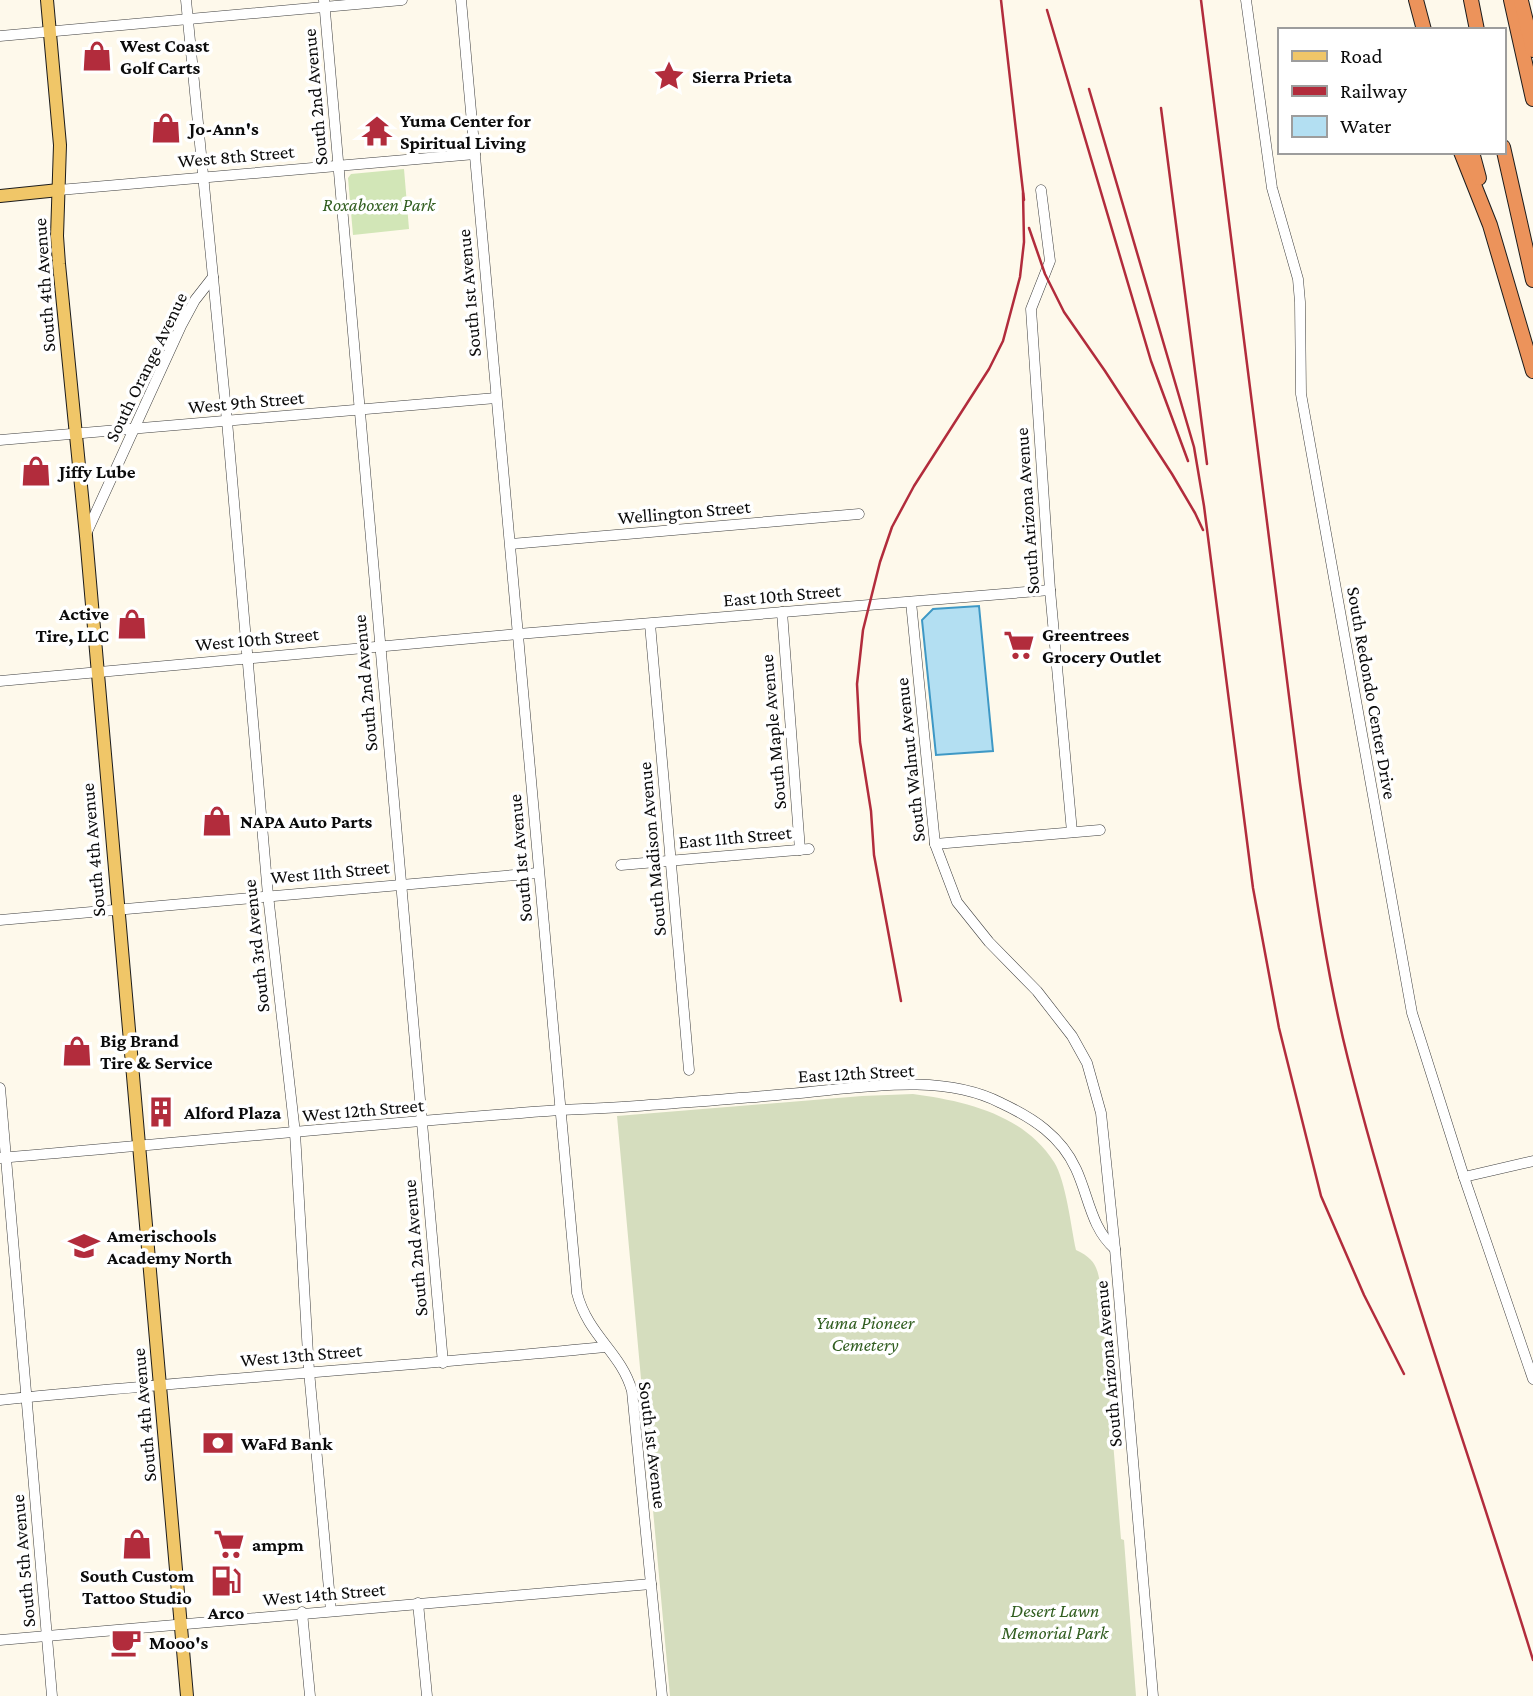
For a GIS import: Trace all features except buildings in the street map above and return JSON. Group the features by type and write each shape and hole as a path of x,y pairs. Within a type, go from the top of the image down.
{"highway":[{"path":"1416,0 1423,28"},
{"path":"1471,0 1477,28"},
{"path":"1511,0 1533,99"},
{"path":"1521,0 1533,50"},
{"path":"1462,154 1490,225"},
{"path":"1472,154 1490,225 1533,371"},
{"path":"1505,154 1533,280"}],"main road":[{"name":"South 4th Avenue","path":"47,0 60,145 57,236 59,264 86,536 187,1696"},
{"name":"West 8th Street","path":"0,196 59,190"}],"street":[{"path":"186,0 213,277"},
{"path":"0,36 324,4 402,0"},
{"name":"South 1st Avenue","path":"461,0 576,1293 587,1322 621,1365 632,1391 662,1696"},
{"name":"South Redondo Center Drive","path":"1246,0 1272,188 1298,279 1301,394 1412,1013 1464,1177 1533,1379"},
{"name":"South 2nd Avenue","path":"324,4 443,1363"},
{"name":"West 8th Street","path":"59,190 475,154"},
{"name":"South Arizona Avenue","path":"1041,190 1050,261 1031,309 1050,590 1072,832"},
{"name":"South 3rd Avenue","path":"213,277 268,895 295,1133 309,1371 331,1611"},
{"name":"South Orange Avenue","path":"86,536 186,318 195,300 213,277"},
{"name":"West 9th Street","path":"0,440 496,398"},
{"name":"Wellington Street","path":"511,544 859,514"},
{"name":"East 10th Street","path":"518,634 1050,590"},
{"name":"South Walnut Avenue","path":"911,602 935,844 957,902 989,942 1037,991 1072,1036"},
{"name":"South Maple Avenue","path":"782,612 805,849"},
{"name":"South Madison Avenue","path":"650,624 689,1070"},
{"name":"West 10th Street","path":"0,681 518,634"},
{"path":"935,844 1100,830"},
{"name":"East 11th Street","path":"621,865 805,849"},
{"name":"West 11th Street","path":"0,920 538,873"},
{"name":"South Arizona Avenue","path":"1072,1036 1087,1063 1101,1113 1153,1696"},
{"name":"East 12th Street","path":"561,1110 790,1094 858,1086 956,1088 998,1101 1051,1134 1077,1170 1099,1231 1115,1249"},
{"name":"South 5th Avenue","path":"0,1088 3,1158 27,1397 52,1696"},
{"name":"West 12th Street","path":"3,1158 561,1110"},
{"path":"1464,1177 1533,1161"},
{"name":"West 13th Street","path":"0,1400 605,1347"},
{"name":"West 14th Street","path":"0,1640 651,1584"},
{"path":"418,1603 426,1696"},
{"path":"302,1612 310,1696"}],"green space":[{"name":"Roxaboxen Park","path":"404,169 409,229 353,235 348,178 351,174"},
{"name":"Yuma Pioneer Cemetery","path":"913,1094 953,1101 991,1113 1026,1132 1041,1146 1054,1162 1062,1181 1076,1250 1090,1259 1097,1271 1121,1539 1124,1540 1136,1696 670,1696 617,1116"}],"water":[{"path":"979,606 993,751 936,755 922,620 933,609"}],"railway":[{"path":"1001,0 1024,200"},
{"path":"1201,0 1300,783 1333,990 1348,1059 1390,1210 1533,1660"},
{"path":"1047,10 1151,361 1188,461"},
{"path":"1089,89 1194,447 1253,888 1279,1028 1321,1196 1364,1295 1404,1374"},
{"path":"1161,108 1207,464"},
{"path":"901,1001 874,855 871,811 860,742 857,684 863,630 892,527 914,486 989,369 1003,341 1020,277 1024,242 1023,193"},
{"path":"1029,228 1045,274 1064,312 1172,474 1203,530"}],"place":[{"name":"West Coast Golf Carts","path":"97,56"},
{"name":"Sierra Prieta","path":"669,76"},
{"name":"Jo-Ann's","path":"166,128"},
{"name":"Yuma Center for Spiritual Living","path":"377,131"},
{"name":"Jiffy Lube","path":"36,471"},
{"name":"Active Tire, LLC","path":"132,624"},
{"name":"Greentrees Grocery Outlet","path":"1019,645"},
{"name":"NAPA Auto Parts","path":"217,821"},
{"name":"Big Brand Tire & Service","path":"77,1051"},
{"name":"Alford Plaza","path":"161,1112"},
{"name":"Amerischools Academy North","path":"84,1246"},
{"name":"WaFd Bank","path":"218,1443"},
{"name":"South Custom Tattoo Studio","path":"137,1544"},
{"name":"ampm","path":"229,1544"},
{"name":"Arco","path":"226,1581"},
{"name":"Mooo's","path":"126,1642"}],"park label":[{"name":"Desert Lawn Memorial Park","path":"1055,1621"}]}
